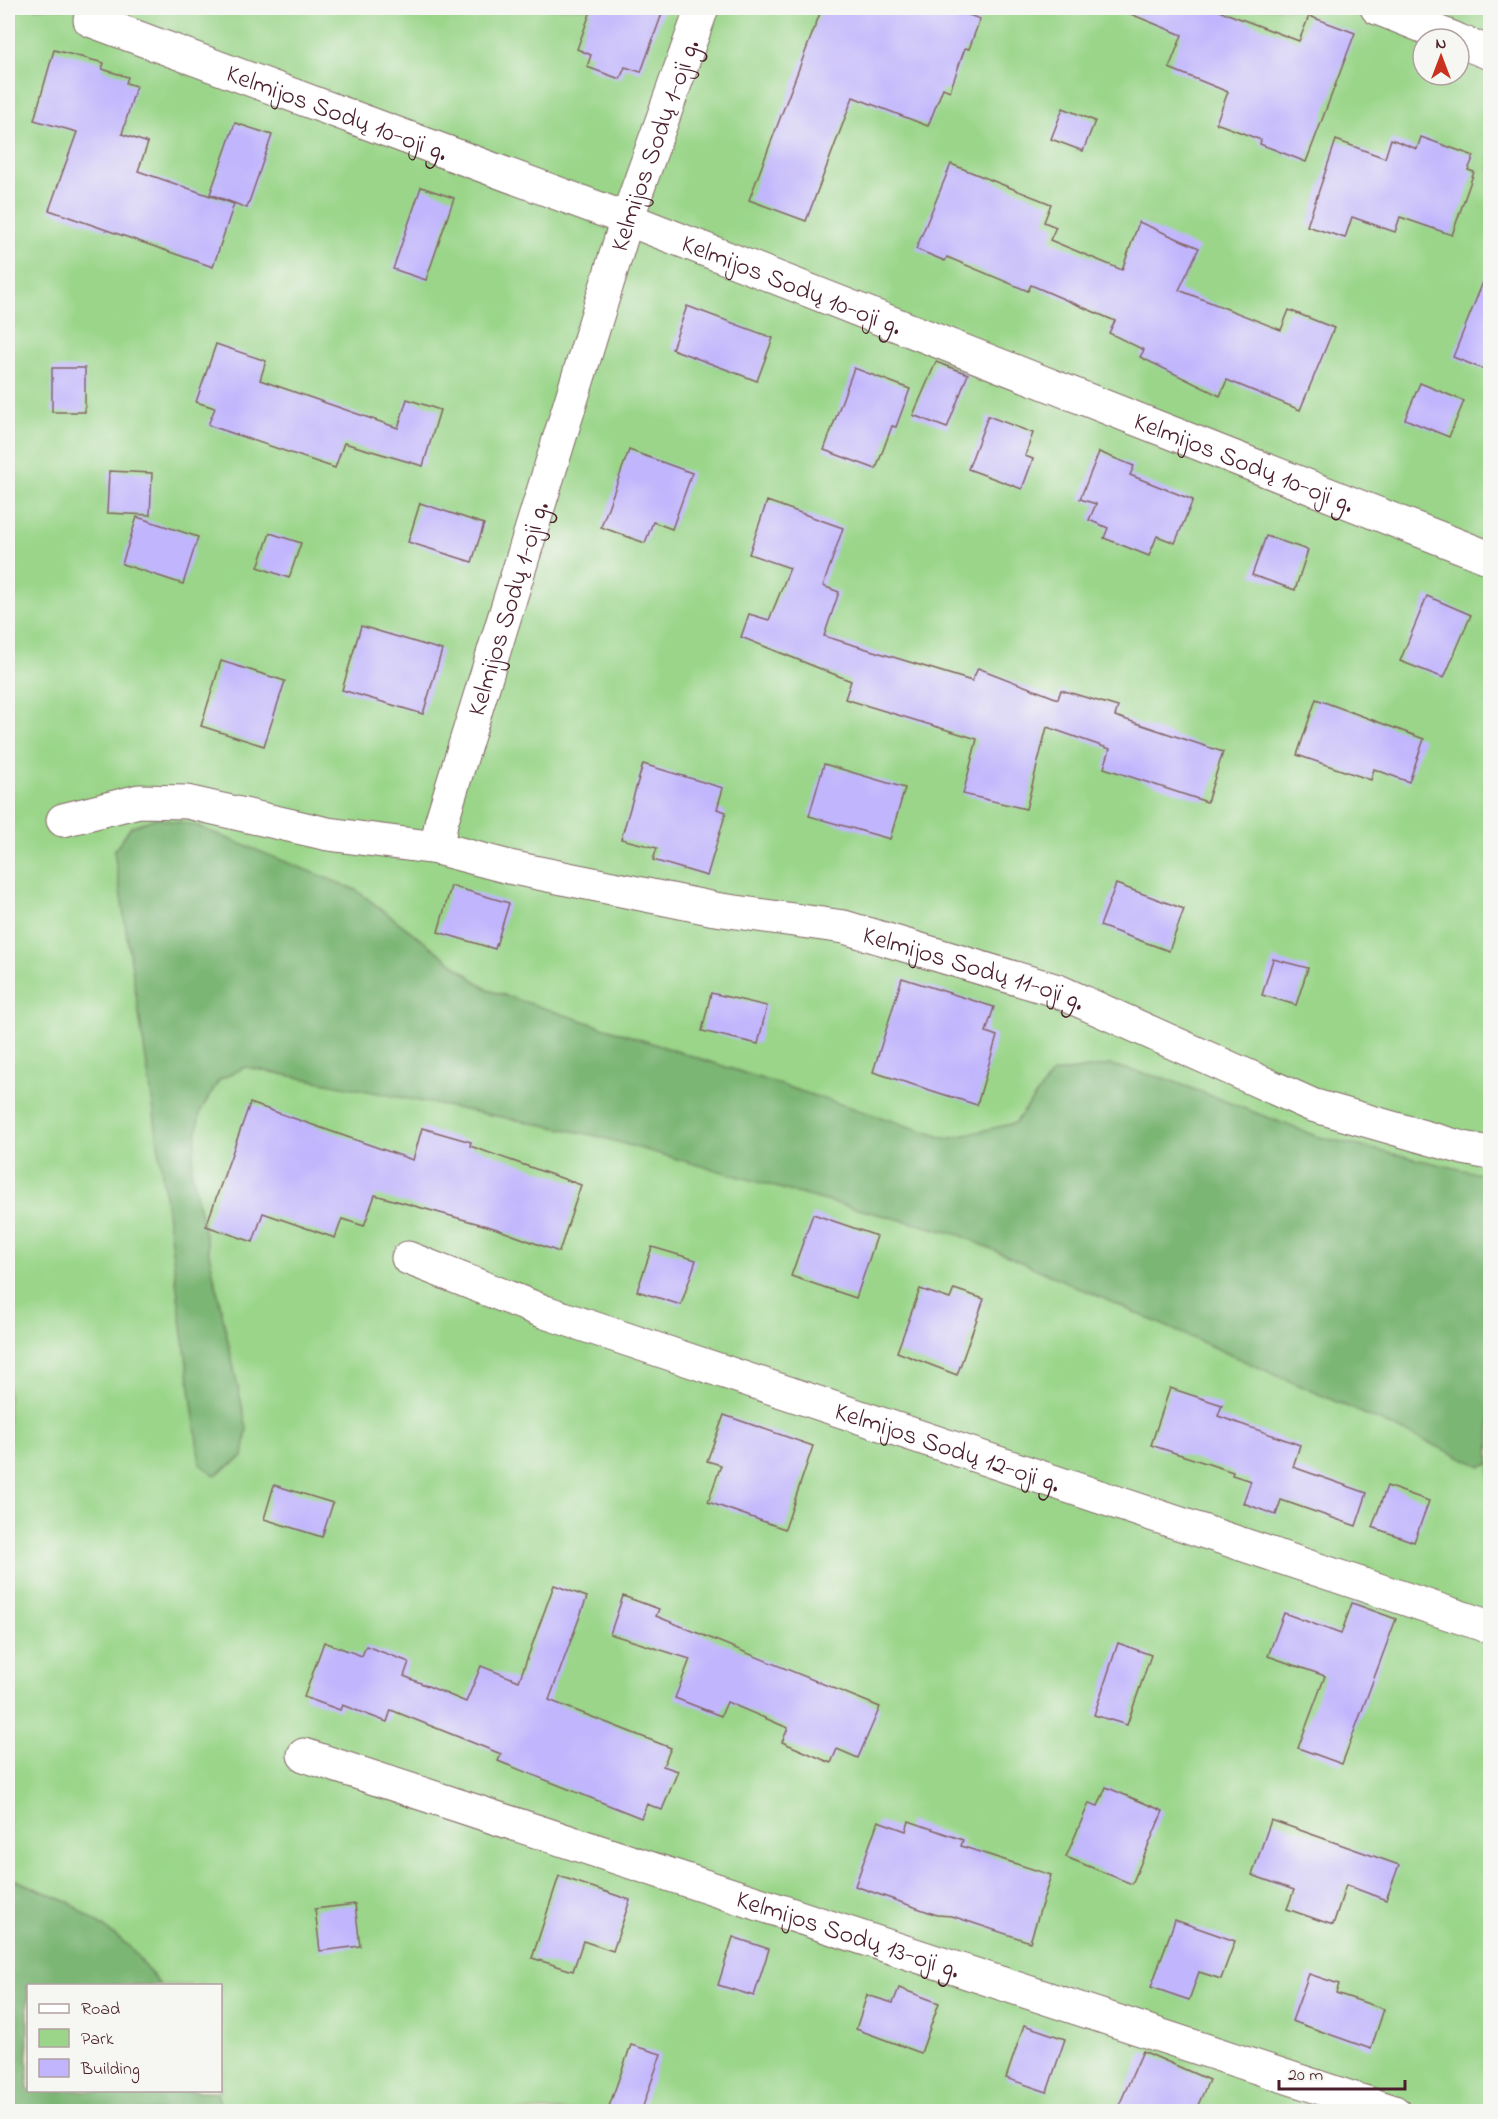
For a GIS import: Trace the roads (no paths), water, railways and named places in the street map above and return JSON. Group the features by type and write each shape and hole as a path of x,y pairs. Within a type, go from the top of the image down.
{"street":[{"name":"Kelmijos Sodų 1-oji g.","path":"437,848 441,823 627,219 702,8"},
{"path":"1377,8 1424,27"},
{"name":"Kelmijos Sodų 10-oji g.","path":"90,20 627,219 1491,558"},
{"path":"1471,45 1491,53"},
{"path":"63,820 139,801 187,802 328,834 437,848"},
{"name":"Kelmijos Sodų 11-oji g.","path":"437,848 509,867 716,909 844,927 1058,991 1312,1105 1463,1148 1491,1153"},
{"name":"Kelmijos Sodų 12-oji g.","path":"408,1258 556,1316 1491,1627"},
{"name":"Kelmijos Sodų 13-oji g.","path":"304,1755 1394,2112"}]}
